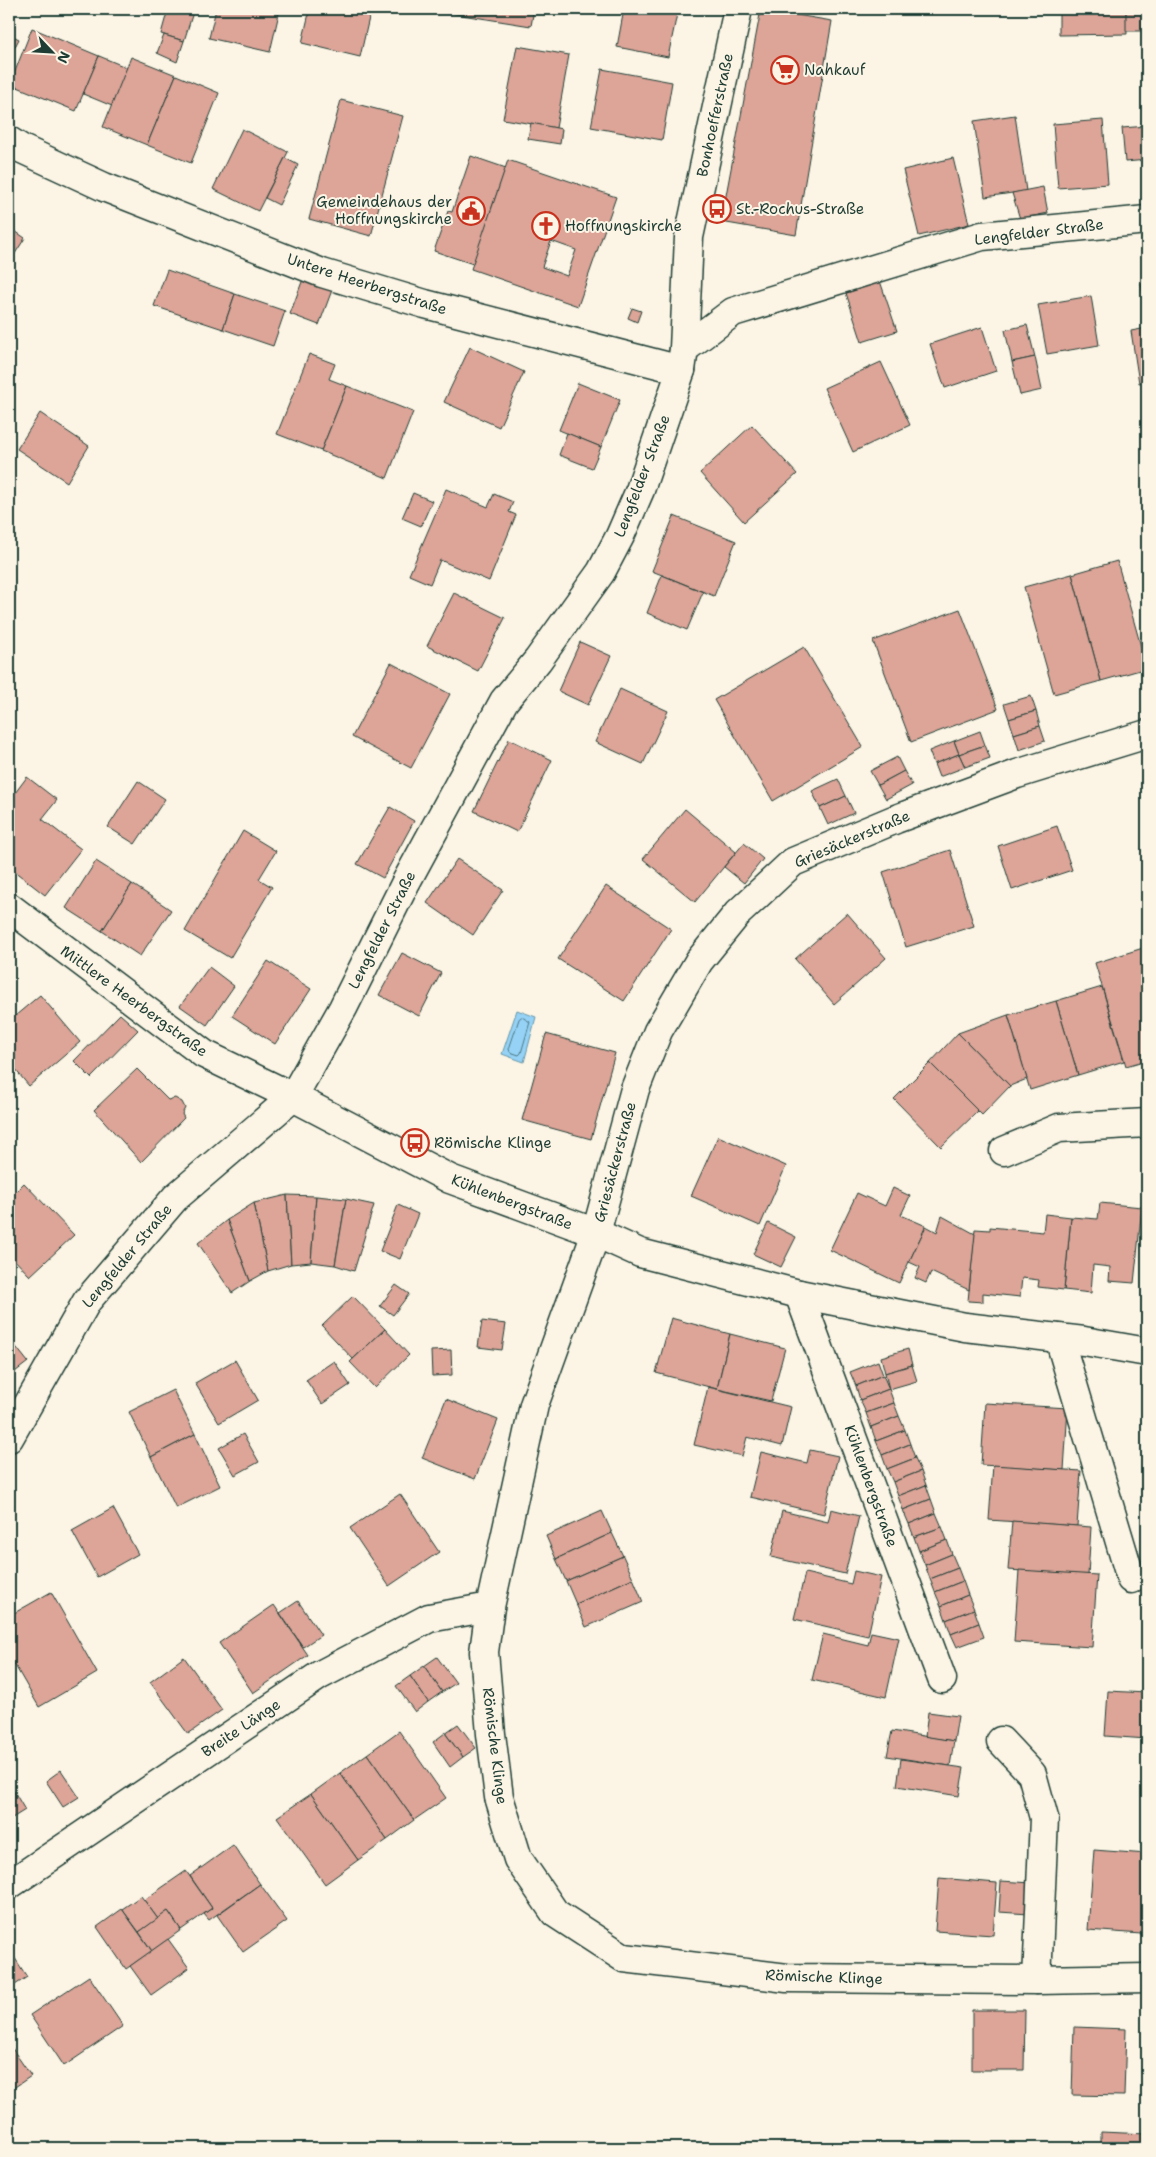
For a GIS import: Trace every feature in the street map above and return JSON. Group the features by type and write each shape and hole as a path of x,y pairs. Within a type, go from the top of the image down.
{"street":[{"name":"Bonhoefferstraße","path":"682,360 689,237 738,9"},
{"name":"Untere Heerbergstraße","path":"9,140 22,149 104,187 322,273 425,304 682,360"},
{"name":"Lengfelder Straße","path":"9,1438 87,1301 175,1198 293,1097 343,1008 406,882 504,701 538,660 601,572 620,536 640,490 682,360 733,312 982,236 1147,220"},
{"name":"Griesäckerstraße","path":"596,1234 635,1088 658,1031 705,954 738,913 793,862 896,819 1018,774 1147,734"},
{"name":"Mittlere Heerbergstraße","path":"9,907 204,1054 293,1097"},
{"name":"Kühlenbergstraße","path":"293,1097 450,1179 596,1234 640,1253 799,1294 965,1327 1059,1338 1147,1352"},
{"path":"1004,1151 1059,1128 1147,1124"},
{"name":"Römische Klinge","path":"596,1234 534,1405 490,1606 484,1652 499,1797 518,1860 555,1913 624,1958 787,1978 1038,1980 1147,1978"},
{"name":"Kühlenbergstraße","path":"799,1294 942,1679"},
{"path":"1059,1338 1131,1579"},
{"name":"Breite Länge","path":"9,1885 320,1674 429,1618 490,1606"},
{"path":"1001,1741 1032,1774 1044,1818 1038,1980"}],"water":[{"path":"517,1010 536,1017 524,1062 502,1054"}],"building":[{"path":"168,9 194,9 184,41 161,34"},
{"path":"216,9 280,9 270,52 209,38"},
{"path":"310,9 371,9 360,57 302,43"},
{"path":"449,9 534,9 531,26 449,13"},
{"path":"624,9 678,9 668,57 617,47"},
{"path":"761,9 832,21 796,235 721,222"},
{"path":"1059,9 1126,9 1127,34 1059,35"},
{"path":"1126,9 1147,9 1147,31 1126,31"},
{"path":"32,28 99,56 76,111 10,84"},
{"path":"9,34 19,39 9,58"},
{"path":"164,35 184,41 177,62 157,53"},
{"path":"517,46 569,55 556,128 503,119"},
{"path":"99,56 128,68 112,106 83,94"},
{"path":"131,57 176,75 147,145 103,127"},
{"path":"602,69 672,82 662,140 591,127"},
{"path":"176,75 219,93 191,163 147,145"},
{"path":"341,100 403,116 371,236 309,219"},
{"path":"1015,115 1026,191 985,197 974,121"},
{"path":"1103,120 1108,184 1058,188 1053,124"},
{"path":"531,123 562,129 560,144 528,139"},
{"path":"1147,126 1147,160 1125,162 1122,128"},
{"path":"242,129 288,152 258,211 213,189"},
{"name":"Gemeindehaus der Hoffnungskirche","path":"471,156 506,168 490,213 496,215 479,266 434,251 448,211 452,212"},
{"path":"285,158 298,165 279,205 265,198"},
{"path":"953,158 969,224 919,236 903,170"},
{"name":"Hoffnungskirche","path":"508,160 616,197 578,306 471,269","holes":["551,241 576,250 567,276 542,267"]},
{"path":"1043,187 1048,213 1020,219 1012,193"},
{"path":"9,227 25,238 9,263"},
{"path":"167,270 235,294 223,329 154,306"},
{"path":"303,279 332,290 319,325 290,314"},
{"path":"880,281 897,331 862,342 846,293"},
{"path":"1147,282 1147,326 1141,283"},
{"path":"235,294 285,311 273,346 223,329"},
{"path":"1091,296 1099,345 1047,354 1038,305"},
{"path":"632,308 641,311 637,322 628,318"},
{"path":"1027,325 1035,357 1012,362 1005,330"},
{"path":"982,327 996,371 945,388 930,344"},
{"path":"1147,328 1147,382 1139,383 1131,331"},
{"path":"470,347 524,372 499,427 444,402"},
{"path":"309,354 335,364 329,379 347,386 321,451 277,434"},
{"path":"1035,357 1042,390 1020,395 1012,362"},
{"path":"881,362 910,425 853,452 824,388"},
{"path":"578,383 620,400 601,447 559,430"},
{"path":"347,386 413,412 387,478 321,451"},
{"path":"40,413 89,446 67,482 17,449"},
{"path":"752,425 797,474 744,522 700,473"},
{"path":"567,433 601,447 592,468 559,455"},
{"path":"446,489 488,507 494,494 513,502 509,512 516,515 489,581 440,560 430,584 409,575"},
{"path":"413,493 432,501 421,526 402,518"},
{"path":"674,516 736,541 714,596 652,571"},
{"path":"1117,561 1147,668 1101,681 1072,574"},
{"path":"1072,574 1101,681 1054,694 1024,587"},
{"path":"662,575 703,592 687,630 647,613"},
{"path":"454,593 505,618 478,671 427,646"},
{"path":"960,609 998,709 911,742 873,641"},
{"path":"580,642 611,656 588,705 558,691"},
{"path":"804,647 863,747 773,801 714,700"},
{"path":"391,663 450,694 411,768 352,737"},
{"path":"620,689 668,711 643,764 595,742"},
{"path":"1031,696 1036,711 1009,719 1004,704"},
{"path":"1036,711 1040,726 1014,734 1009,719"},
{"path":"1040,726 1045,741 1019,750 1014,734"},
{"path":"980,731 985,745 959,754 954,741"},
{"path":"509,739 552,760 517,832 474,811"},
{"path":"954,741 959,754 934,764 929,751"},
{"path":"985,745 990,758 965,767 959,754"},
{"path":"959,754 965,767 939,777 934,764"},
{"path":"897,757 904,771 878,785 870,771"},
{"path":"904,771 912,785 886,799 878,785"},
{"path":"27,777 57,800 42,819 81,849 45,895 9,867 9,801"},
{"path":"838,779 846,796 820,808 812,791"},
{"path":"138,781 165,799 135,844 108,827"},
{"path":"846,796 854,813 828,825 820,808"},
{"path":"390,807 414,821 383,878 357,864"},
{"path":"685,809 736,852 695,902 643,859"},
{"path":"1057,826 1072,870 1012,890 998,846"},
{"path":"243,831 276,851 259,879 272,887 230,958 185,931"},
{"path":"744,843 763,859 744,883 724,867"},
{"path":"950,850 974,926 906,947 883,872"},
{"path":"457,859 503,890 473,935 427,903"},
{"path":"96,861 132,884 102,931 66,908"},
{"path":"132,884 171,910 140,956 102,931"},
{"path":"606,886 671,929 624,1001 558,959"},
{"path":"847,913 886,958 834,1004 795,959"},
{"path":"1143,948 1147,963 1147,1060 1126,1066 1095,963"},
{"path":"402,953 441,973 419,1016 379,995"},
{"path":"268,961 311,989 275,1044 232,1016"},
{"path":"209,967 234,986 207,1025 180,1006"},
{"path":"1102,987 1124,1061 1078,1075 1056,1001"},
{"path":"40,995 80,1042 29,1086 9,1062 9,1021"},
{"path":"1056,1001 1078,1075 1030,1090 1008,1015"},
{"path":"120,1014 138,1030 91,1078 74,1061"},
{"path":"1008,1015 1027,1079 1010,1086 958,1033"},
{"path":"958,1033 1010,1086 982,1115 930,1063"},
{"path":"546,1034 615,1053 591,1139 522,1120"},
{"path":"930,1063 978,1111 941,1147 894,1099"},
{"path":"137,1069 168,1100 175,1098 182,1102 185,1108 182,1114 184,1118 141,1162 94,1110"},
{"path":"718,1136 786,1166 760,1226 691,1196"},
{"path":"24,1183 74,1235 30,1276 9,1254 9,1198"},
{"path":"893,1188 910,1196 901,1215 926,1226 899,1283 830,1250 857,1193 885,1206"},
{"path":"287,1195 291,1264 268,1271 254,1203"},
{"path":"287,1195 316,1196 311,1262 291,1264"},
{"path":"316,1196 346,1199 335,1265 311,1262"},
{"path":"346,1199 374,1205 354,1271 335,1265"},
{"path":"254,1203 268,1271 250,1281 227,1220"},
{"path":"1100,1203 1142,1207 1134,1283 1109,1281 1110,1267 1093,1265 1091,1293 1064,1290 1071,1217 1098,1219"},
{"path":"398,1205 418,1214 400,1259 380,1251"},
{"path":"1045,1214 1071,1217 1064,1290 1038,1287 1039,1280 1022,1278 1020,1297 983,1293 983,1302 968,1301 975,1229 990,1230 990,1227 1043,1232"},
{"path":"942,1216 975,1234 969,1290 931,1272 926,1283 915,1278 920,1267 909,1262 926,1226 937,1232"},
{"path":"227,1220 250,1281 232,1293 198,1243"},
{"path":"768,1223 796,1237 781,1267 753,1254"},
{"path":"396,1285 409,1294 393,1315 380,1306"},
{"path":"353,1296 385,1329 353,1359 322,1326"},
{"path":"671,1318 730,1334 717,1389 656,1373"},
{"path":"482,1321 506,1324 502,1350 478,1347"},
{"path":"385,1329 409,1355 375,1388 350,1362"},
{"path":"730,1334 785,1348 771,1401 717,1389"},
{"path":"9,1338 28,1362 11,1375 9,1372"},
{"path":"908,1349 912,1365 885,1373 881,1357"},
{"path":"451,1350 452,1375 432,1376 431,1351"},
{"path":"235,1360 258,1400 219,1423 195,1383"},
{"path":"334,1361 350,1385 322,1404 306,1380"},
{"path":"878,1361 883,1375 856,1386 850,1372"},
{"path":"912,1365 917,1381 889,1389 885,1373"},
{"path":"883,1375 889,1389 860,1400 856,1386"},
{"path":"708,1387 791,1407 782,1446 747,1437 742,1456 694,1445"},
{"path":"889,1389 894,1403 866,1413 860,1400"},
{"path":"173,1390 195,1434 151,1457 129,1412"},
{"path":"446,1399 498,1420 475,1479 422,1458"},
{"path":"894,1403 899,1416 871,1427 866,1413"},
{"path":"985,1403 1068,1408 1064,1470 981,1465"},
{"path":"899,1416 905,1430 876,1441 871,1427"},
{"path":"905,1430 910,1444 882,1455 876,1441"},
{"path":"195,1434 220,1486 176,1508 151,1457"},
{"path":"243,1434 259,1462 235,1475 219,1448"},
{"path":"910,1444 915,1458 887,1469 882,1455"},
{"path":"810,1450 838,1456 824,1514 750,1497 761,1452 807,1463"},
{"path":"915,1458 921,1471 893,1482 887,1469"},
{"path":"993,1465 1081,1471 1077,1526 989,1520"},
{"path":"921,1471 926,1485 898,1496 893,1482"},
{"path":"926,1485 931,1499 903,1510 898,1496"},
{"path":"400,1494 439,1552 389,1586 350,1528"},
{"path":"931,1499 936,1513 909,1524 903,1510"},
{"path":"113,1508 138,1554 97,1577 72,1531"},
{"path":"831,1509 859,1516 845,1574 771,1557 782,1511 828,1522"},
{"path":"602,1511 612,1533 556,1559 546,1536"},
{"path":"936,1513 942,1527 914,1537 909,1524"},
{"path":"1012,1521 1091,1527 1088,1575 1008,1570"},
{"path":"942,1527 947,1540 919,1551 914,1537"},
{"path":"612,1533 623,1556 566,1581 556,1559"},
{"path":"947,1540 952,1554 925,1565 919,1551"},
{"path":"952,1554 958,1568 930,1579 925,1565"},
{"path":"623,1556 633,1578 576,1604 566,1581"},
{"path":"958,1568 963,1581 935,1592 930,1579"},
{"path":"1019,1570 1097,1575 1092,1647 1014,1642"},
{"path":"854,1571 881,1577 868,1636 794,1619 805,1573 851,1584"},
{"path":"633,1578 643,1602 586,1627 576,1604"},
{"path":"963,1581 968,1595 941,1606 935,1592"},
{"path":"51,1592 97,1673 39,1707 9,1655 9,1616"},
{"path":"968,1595 974,1609 946,1620 941,1606"},
{"path":"298,1601 321,1635 303,1647 280,1613"},
{"path":"274,1605 308,1655 253,1693 219,1643"},
{"path":"974,1609 979,1623 951,1634 946,1620"},
{"path":"979,1623 984,1637 957,1647 951,1634"},
{"path":"871,1632 899,1638 886,1697 812,1680 823,1634 868,1645"},
{"path":"184,1657 222,1710 188,1734 150,1682"},
{"path":"437,1657 456,1683 442,1692 424,1666"},
{"path":"424,1666 442,1692 428,1702 410,1676"},
{"path":"410,1676 428,1702 415,1712 396,1686"},
{"path":"1108,1691 1147,1693 1147,1739 1105,1736"},
{"path":"928,1712 958,1716 954,1741 925,1737"},
{"path":"458,1724 476,1748 463,1757 445,1733"},
{"path":"399,1731 446,1798 414,1820 367,1754"},
{"path":"892,1731 954,1741 950,1766 887,1756"},
{"path":"445,1733 463,1757 450,1767 433,1742"},
{"path":"367,1754 414,1820 387,1840 340,1773"},
{"path":"901,1759 964,1768 959,1796 897,1786"},
{"path":"61,1770 79,1797 63,1807 46,1781"},
{"path":"340,1773 387,1840 358,1860 311,1794"},
{"path":"9,1783 25,1810 9,1820"},
{"path":"311,1794 358,1860 325,1884 277,1817"},
{"path":"233,1845 260,1884 209,1920 204,1914 212,1908 190,1876"},
{"path":"1094,1850 1147,1854 1141,1934 1088,1930"},
{"path":"186,1871 212,1908 181,1930 168,1911 158,1919 144,1900"},
{"path":"939,1878 997,1883 993,1935 935,1931"},
{"path":"1001,1881 1032,1883 1029,1914 999,1912"},
{"path":"260,1884 287,1921 243,1952 217,1915"},
{"path":"141,1896 158,1919 139,1932 122,1909"},
{"path":"122,1909 152,1951 126,1969 97,1927"},
{"path":"168,1911 181,1930 152,1951 139,1932"},
{"path":"168,1939 189,1968 151,1995 130,1966"},
{"path":"9,1949 27,1977 9,1989"},
{"path":"89,1976 123,2026 64,2066 30,2015"},
{"path":"972,2010 1025,2010 1024,2070 972,2070"},
{"path":"1074,2027 1126,2029 1124,2096 1072,2095"},
{"path":"9,2044 31,2076 9,2091"},
{"path":"1101,2132 1147,2134 1147,2148 1101,2148"}],"place":[{"name":"Nahkauf","path":"785,70"},
{"name":"St.-Rochus-Straße","path":"717,209"},
{"name":"Gemeindehaus der Hoffnungskirche","path":"471,211"},
{"name":"Hoffnungskirche","path":"546,226"},
{"name":"Römische Klinge","path":"415,1143"}]}
